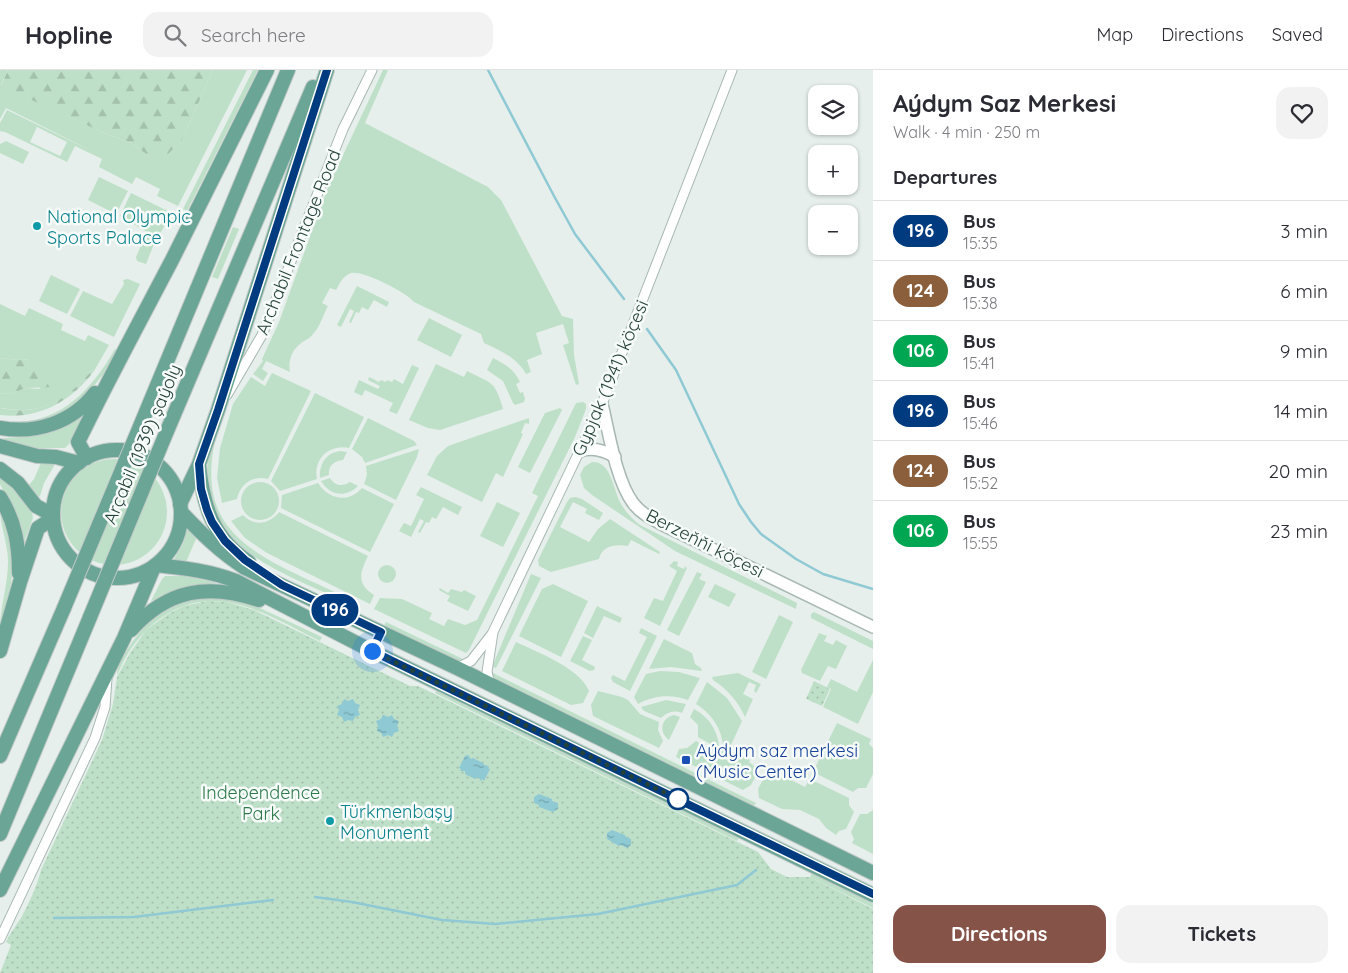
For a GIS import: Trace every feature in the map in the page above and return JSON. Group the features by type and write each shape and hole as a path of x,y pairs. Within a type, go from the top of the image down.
{"main road":[{"path":"0,428 27,430 59,423 86,405 112,371 126,349 194,217 267,70"},
{"name":"Arçabil (1939) şaýoly","path":"0,756 64,608 288,70"},
{"name":"Arçabil (1939) şaýoly","path":"0,834 320,70"},
{"path":"327,70 218,410 181,508 179,530 172,548 155,566 140,575 108,578 93,574 79,566 59,542 52,517 60,486 68,474 83,461 101,453 116,450 131,452 145,457 158,465 168,476 176,489 181,508 210,542 245,568 490,684 873,873"},
{"path":"83,461 78,442 112,371"},
{"path":"0,446 37,456 83,461"},
{"path":"199,464 201,489 207,510 212,522 225,541 245,560 282,585"},
{"path":"0,469 18,483 36,506 52,517"},
{"path":"0,497 10,515 16,532 19,550 20,582"},
{"path":"0,651 38,528 52,517"},
{"path":"155,566 202,570 219,574 248,587 372,651 873,894"},
{"path":"0,890 124,638 155,566"},
{"path":"124,638 145,615 177,597 200,592 212,590 241,594 290,610"},
{"path":"372,651 381,632"}],"street":[{"name":"Archabil Frontage Road","path":"218,410 262,335 333,154 372,70"},
{"name":"Gypjak (1941) köçesi","path":"490,684 488,672 493,632 602,404 732,70"},
{"name":"Berzeňňi köçesi","path":"602,404 614,457 627,492 634,504 646,515 873,627"},
{"path":"580,451 594,449 614,457"},
{"path":"457,668 471,662 493,632"},
{"path":"0,939 96,738 105,707 107,673"}],"green space":[{"path":"0,70 8,70 1,85 104,133 131,143 149,156 182,140 213,70 247,70 178,206 157,196 160,189 136,177 132,184 99,167 102,159 75,146 67,162 0,131 0,123 7,110 96,153 6,108 0,119","holes":["37,127 67,142 60,156 30,142"]},
{"path":"8,70 213,70 182,140 166,156 149,156 131,143 104,133 1,86"},
{"path":"253,70 258,70 187,211 183,209"},
{"path":"383,70 388,70 365,123 488,187 501,200 562,316 573,319 574,355 579,384 576,385 563,345 569,343 563,324 536,333 542,354 527,360 531,372 526,374 513,359 484,343 481,334 414,302 384,283 357,273 351,273 346,276 336,290 330,288 322,303 328,306 320,324 312,336 292,353 289,364 290,372 266,361 262,369 268,373 263,381 253,374 263,361 262,359 279,322 328,187"},
{"path":"6,141 29,152 23,164 0,153 0,144"},
{"path":"99,177 128,191 116,214 88,200"},
{"path":"131,193 172,213 154,244 146,264 137,261 136,257 147,232 120,216"},
{"path":"233,227 239,229 218,279 212,277"},
{"path":"51,275 80,289 67,314 39,301"},
{"path":"128,279 140,284 114,337 70,316 83,291 112,304 124,284 123,280"},
{"path":"357,286 389,302 387,307 374,300 368,310 362,307 359,313 356,312 351,323 349,322 354,311 350,309 341,327 337,325"},
{"path":"0,304 25,316 29,308 63,324 61,330 85,341 88,335 109,345 94,371 92,370 72,391 52,404 29,410 0,408 0,393 10,394 26,388 40,389 29,359 0,358"},
{"path":"429,318 462,335 451,357 417,340"},
{"path":"115,349 106,371 80,403 51,420 0,426 0,421 20,422 38,419 54,413 69,404 94,380"},
{"path":"0,358 29,359 44,369 52,387 26,388 10,394 0,393"},
{"path":"493,358 515,374 520,382 516,384 520,393 523,392 524,402 515,405 503,381 487,370"},
{"path":"436,364 464,377 467,371 488,381 498,393 503,409 440,430 428,428 409,420"},
{"path":"412,365 419,368 397,414 389,411 393,403 365,390 362,396 354,392 359,380 378,389 380,386 368,380 369,377 379,382 381,380 386,382 387,380 392,382 394,379 403,384"},
{"path":"92,370 94,371 85,382 65,399 53,406 28,414 0,415 0,408 28,410 52,404 73,390"},
{"path":"272,373 311,391 268,479 257,478 248,482 241,489 237,499 222,503 217,478 220,448 233,404 251,377 265,386"},
{"path":"315,393 364,417 349,448 335,448 324,454 320,459 316,472 317,479 280,491 271,481"},
{"path":"583,402 586,404 586,409 575,437 466,653 374,609 380,598 402,599 432,613 429,619 444,626 448,619 465,625 477,620 538,496 532,493 576,403"},
{"path":"560,408 562,410 530,473 518,467 545,413"},
{"path":"79,418 82,419 65,448 34,448 4,440 4,438 43,434"},
{"path":"368,418 414,441 417,445 365,463 362,457 352,449"},
{"path":"529,418 529,424 525,423 521,433 523,434 503,477 496,473 482,502 427,475 437,456 448,446"},
{"path":"219,426 212,463 213,493 222,517 237,537 258,553 341,595 339,599 262,562 230,535 219,518 211,498 208,482 209,455"},
{"path":"419,449 396,500 364,484 367,475 366,466"},
{"path":"340,451 347,452 343,460 332,464 329,475 320,478 324,460 331,454"},
{"path":"114,459 134,463 151,475 163,492 167,512 163,532 151,549 134,561 114,565 94,561 77,549 65,532 61,512 65,492 77,475 94,463"},
{"path":"592,462 599,463 608,471 621,504 640,525 797,603 796,609 675,551 592,495 584,488 580,475 584,467"},
{"path":"41,463 54,463 54,466 38,497 29,485 34,479"},
{"path":"0,477 11,486 32,512 33,518 24,542 18,519 0,484"},
{"path":"330,478 339,485 350,482 358,486 343,494 338,494 329,490 321,481"},
{"path":"260,482 273,488 279,501 273,514 260,520 247,514 241,501 247,488"},
{"path":"318,483 327,493 338,498 351,496 362,488 394,504 370,552 281,508 282,495"},
{"path":"421,487 462,507 458,515 443,507 436,519 432,517 429,523 426,522 420,533 418,532 424,521 420,519 411,537 399,531 404,523 411,526 424,499 416,495"},
{"path":"570,498 582,499 603,513 599,520 585,513 587,509 573,502 560,527 589,542 598,529 610,519 660,552 659,554 631,540 628,546 619,545 606,548 599,559 551,572 539,566 538,560 567,502"},
{"path":"497,502 520,513 503,547 480,536"},
{"path":"0,508 10,537 13,560 9,595 0,629 8,562"},
{"path":"279,512 368,556 361,577 364,586 374,595 370,604 267,553 245,538 231,521 243,515 252,521 262,522 271,519"},
{"path":"189,529 196,539 186,562 173,561 183,544 187,530"},
{"path":"674,561 678,562 677,566 684,569 685,566 687,568 660,626 644,618 654,598 663,601 677,571 669,566"},
{"path":"387,565 393,568 396,574 393,580 387,583 381,580 378,574 381,568"},
{"path":"697,572 702,574 699,579 706,582 679,636 667,630"},
{"path":"531,574 541,578 496,668 492,667"},
{"path":"165,576 188,576 217,583 186,587 151,601"},
{"path":"553,584 588,601 561,657 519,636 542,589"},
{"path":"715,584 736,594 729,607 708,597"},
{"path":"440,588 448,593 451,589 462,592 464,590 476,596 468,611 447,601 450,596 439,590"},
{"path":"208,596 247,602 322,637 320,641 269,615 247,607 216,601 197,602 163,616 149,628 125,658 117,676 119,664 125,654 137,636 153,618 182,603"},
{"name":"Independence Park","path":"208,601 227,602 254,610 410,686 418,686 758,852 771,869 787,877 810,877 873,909 873,973 0,973 11,945 6,942 30,900 41,870 102,740 113,704 117,677 130,653 146,630 168,614 184,606"},
{"path":"597,606 622,618 620,623 604,616 593,638 584,633"},
{"path":"814,612 873,641 873,649 811,618 811,614"},
{"path":"779,615 793,622 766,679 752,672"},
{"path":"386,622 465,660 456,661 384,626"},
{"path":"641,628 657,636 630,691 613,682 611,678 613,675 625,681 647,637 639,633"},
{"path":"819,633 827,636 824,641 833,645 836,640 847,646 836,669 828,666 820,681 802,673 801,670"},
{"path":"583,636 592,640 582,660 595,667 594,670 590,671 570,661"},
{"path":"664,639 692,653 695,664 702,671 671,667 649,669"},
{"path":"516,642 546,656 577,675 589,691 583,703 571,705 502,671"},
{"path":"873,660 873,692 858,724 823,707 831,689 827,687 831,679 857,692"},
{"path":"660,671 679,672 700,678 688,700 663,696 638,704 634,697 646,674"},
{"path":"491,672 756,803 753,807 494,679"},
{"path":"738,673 761,684 756,693 754,691 756,685 749,682 743,694 753,699 745,717 732,696 712,677"},
{"path":"814,681 830,689 822,706 806,699"},
{"path":"707,682 727,698 742,721 731,745 723,746 715,722 696,704"},
{"path":"437,690 739,838 737,841 435,693"},
{"path":"598,691 628,700 640,714 659,722 658,730 663,741 659,748 593,716 591,705"},
{"path":"666,700 686,704 682,713 671,712 661,718 644,711 641,707"},
{"path":"694,709 711,724 717,735 719,746 716,747 698,737 698,725 690,717"},
{"path":"674,715 680,717 669,740 663,733 662,726 666,719"},
{"path":"837,723 871,739 869,744 873,748 873,774 866,788 858,788 853,792 813,772"},
{"path":"696,741 715,751 729,749 750,760 749,762 759,770 751,785 743,790 676,757 679,749 687,748"},
{"path":"766,774 781,778 783,776 805,787 810,779 849,798 849,805 854,812 846,829 839,831 836,835 826,828 819,819 800,810 782,809 759,798 758,789"},
{"path":"873,810 873,854 852,843 854,839 851,832 860,814 867,814"},
{"path":"812,873 873,903 873,908 810,877"}],"water":[{"path":"344,699 348,701 353,699 355,703 360,705 358,710 360,715 355,717 353,721 348,720 344,722 342,717 337,715 339,710 337,706 342,704"},
{"path":"383,715 388,717 392,715 394,719 399,721 397,726 399,731 394,733 392,737 388,735 383,737 377,731 376,721 381,719"},
{"path":"468,755 471,759 473,758 489,766 488,768 490,769 484,781 482,779 481,781 478,777 475,779 465,774 465,771 460,771 461,769 459,768 465,756"},
{"path":"539,794 558,803 558,809 553,812 539,807 539,805 534,803 534,797"},
{"path":"612,830 631,839 631,845 627,848 619,846 607,839 607,833"}],"waterway":[{"path":"488,70 575,234 624,299"},
{"path":"647,329 676,370 739,504 761,534 796,559 823,574 873,589"},
{"path":"315,897 352,902 442,920 495,924 598,914 737,885 756,870"},
{"path":"54,918 134,917 273,900"}],"bus line":[{"name":"196","path":"327,70 199,464 201,489 212,522 225,541 245,560 282,585 381,632 372,651 873,894"}],"place":[{"name":"National Olympic Sports Palace","path":"37,226"},
{"name":"Aýdym saz merkesi (Music Center)","path":"686,760"},
{"name":"Türkmenbaşy Monument","path":"330,821"}],"route":[{"path":"372,651 678,799"}]}
